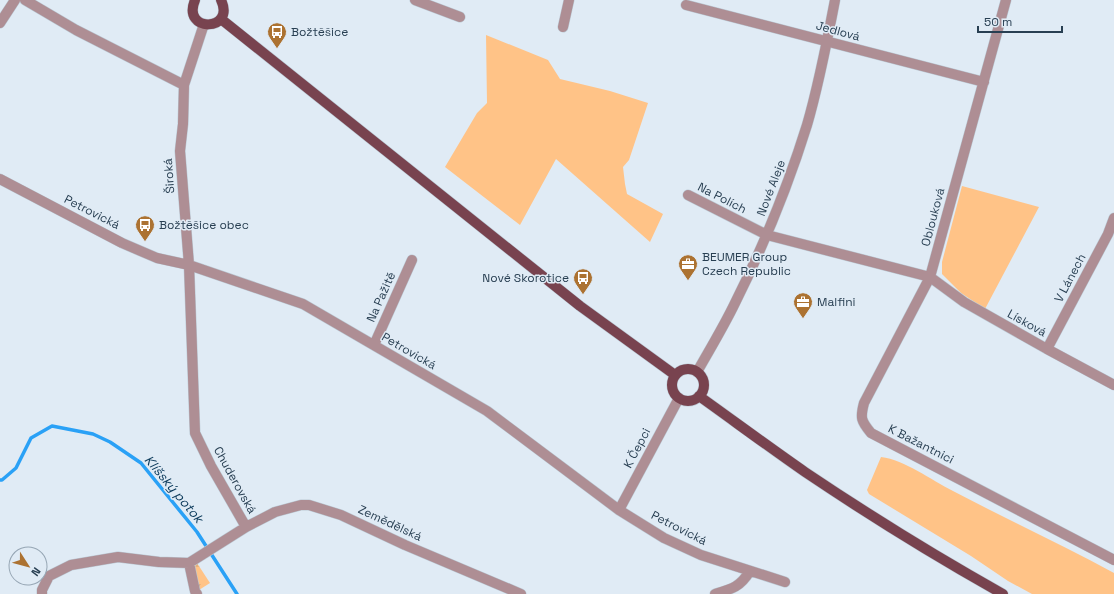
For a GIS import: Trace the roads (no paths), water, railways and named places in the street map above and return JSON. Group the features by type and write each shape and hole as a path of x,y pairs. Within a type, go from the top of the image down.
{"main road":[{"path":"195,0 193,6 195,17 198,22 210,25 221,19 224,13 224,6 221,0"},
{"path":"221,19 580,306 675,375"},
{"path":"686,369 692,369 697,372 702,377 704,383 703,390 699,396 693,400 679,398 674,393 672,387 672,381 675,375 686,369"},
{"path":"699,396 805,472 954,566 1003,594"}],"street":[{"path":"0,23 15,0"},
{"path":"25,0 76,30 184,85"},
{"path":"415,0 460,17"},
{"path":"563,27 569,0"},
{"name":"Nové Aleje","path":"697,372 735,303 767,235 794,164 807,123 827,42 835,0"},
{"name":"Oblouková","path":"930,277 1006,0"},
{"name":"Jedlová","path":"686,5 984,82"},
{"name":"Široká","path":"189,265 180,151 183,124 184,85 204,24"},
{"name":"Petrovická","path":"0,179 122,243 157,258 189,265 303,304 488,411 619,510 664,538 701,555 785,582"},
{"name":"Na Polích","path":"688,194 767,235"},
{"name":"V Lánech","path":"1047,350 1111,235 1114,218"},
{"path":"767,235 930,277"},
{"name":"Na Pažitě","path":"374,345 412,260"},
{"name":"Chuderovská","path":"189,265 195,433 210,466 246,527 189,563"},
{"name":"Lísková","path":"930,277 964,302 1047,350 1114,384"},
{"name":"K Bažantnici","path":"930,277 864,403 861,415 864,424 871,433 1114,560"},
{"name":"K Čepci","path":"619,510 679,398"},
{"name":"Zemědělská","path":"246,527 275,512 301,505 309,505 342,515 424,553 521,594"},
{"path":"42,594 42,590 49,576 71,565 118,557 159,562 189,563 197,594"},
{"path":"715,594 738,586 743,582 750,571"}],"waterway":[{"name":"Klíšský potok","path":"0,480 16,468 31,438 52,426 93,434 110,442 141,463 197,532 237,594"}],"place":[{"name":"Božtěšice","path":"277,49"},
{"name":"Božtěšice obec","path":"145,242"},
{"name":"BEUMER Group Czech Republic","path":"688,281"},
{"name":"Nové Skorotice","path":"583,295"},
{"name":"Malfini","path":"803,319"}]}
